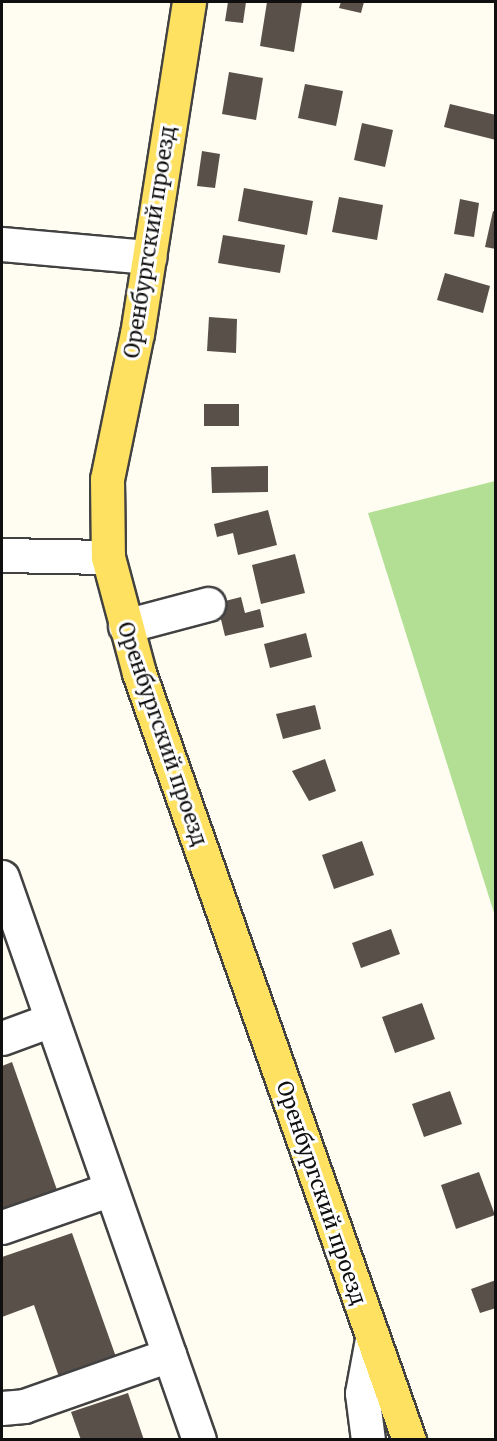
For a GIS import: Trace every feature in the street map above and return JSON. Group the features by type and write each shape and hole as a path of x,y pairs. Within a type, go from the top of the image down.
{"main road":[{"name":"Оренбургский проезд","path":"189,2 148,257 107,479 108,557 125,626 409,1440"}],"street":[{"path":"2,244 148,257"},
{"path":"2,555 108,557"},
{"path":"125,626 208,604"},
{"path":"2,877 199,1440"},
{"path":"2,1038 51,1020"},
{"path":"2,1227 111,1189"},
{"path":"368,1440 362,1384 372,1339"},
{"path":"2,1408 24,1406 169,1355"}],"green space":[{"path":"496,481 495,916 368,513"}],"building":[{"path":"228,2 246,2 243,23 225,21"},
{"path":"267,2 302,2 294,52 260,46"},
{"path":"341,2 364,2 361,13 339,8"},
{"path":"229,72 263,78 256,120 222,114"},
{"path":"305,84 343,91 336,126 298,118"},
{"path":"450,104 496,115 496,140 444,127"},
{"path":"362,123 393,130 385,167 354,160"},
{"path":"202,151 220,154 215,188 197,186"},
{"path":"244,188 313,201 307,235 238,221"},
{"path":"339,197 383,205 377,240 332,232"},
{"path":"460,199 479,203 474,237 454,234"},
{"path":"493,211 496,212 496,249 485,247"},
{"path":"223,235 285,245 280,273 218,263"},
{"path":"445,273 490,286 483,313 437,300"},
{"path":"209,317 237,319 236,353 207,351"},
{"path":"204,404 239,404 239,426 204,426"},
{"path":"268,466 268,492 212,493 211,467"},
{"path":"268,510 277,545 238,555 233,533 217,537 214,524"},
{"path":"295,554 305,593 261,604 252,565"},
{"path":"241,597 245,613 260,609 264,627 225,636 217,603"},
{"path":"306,633 312,657 270,668 264,644"},
{"path":"315,705 321,729 283,739 276,714"},
{"path":"325,759 336,791 309,801 292,771"},
{"path":"362,841 374,875 334,889 322,855"},
{"path":"391,929 400,954 361,968 352,943"},
{"path":"422,1003 435,1039 395,1053 382,1017"},
{"path":"12,1062 57,1190 2,1209 2,1066"},
{"path":"450,1091 462,1124 424,1137 412,1104"},
{"path":"479,1172 495,1215 456,1229 441,1185"},
{"path":"72,1233 116,1357 59,1377 34,1305 2,1317 2,1257"},
{"path":"496,1280 496,1308 480,1313 471,1289"},
{"path":"128,1393 144,1440 81,1440 71,1412"}]}
